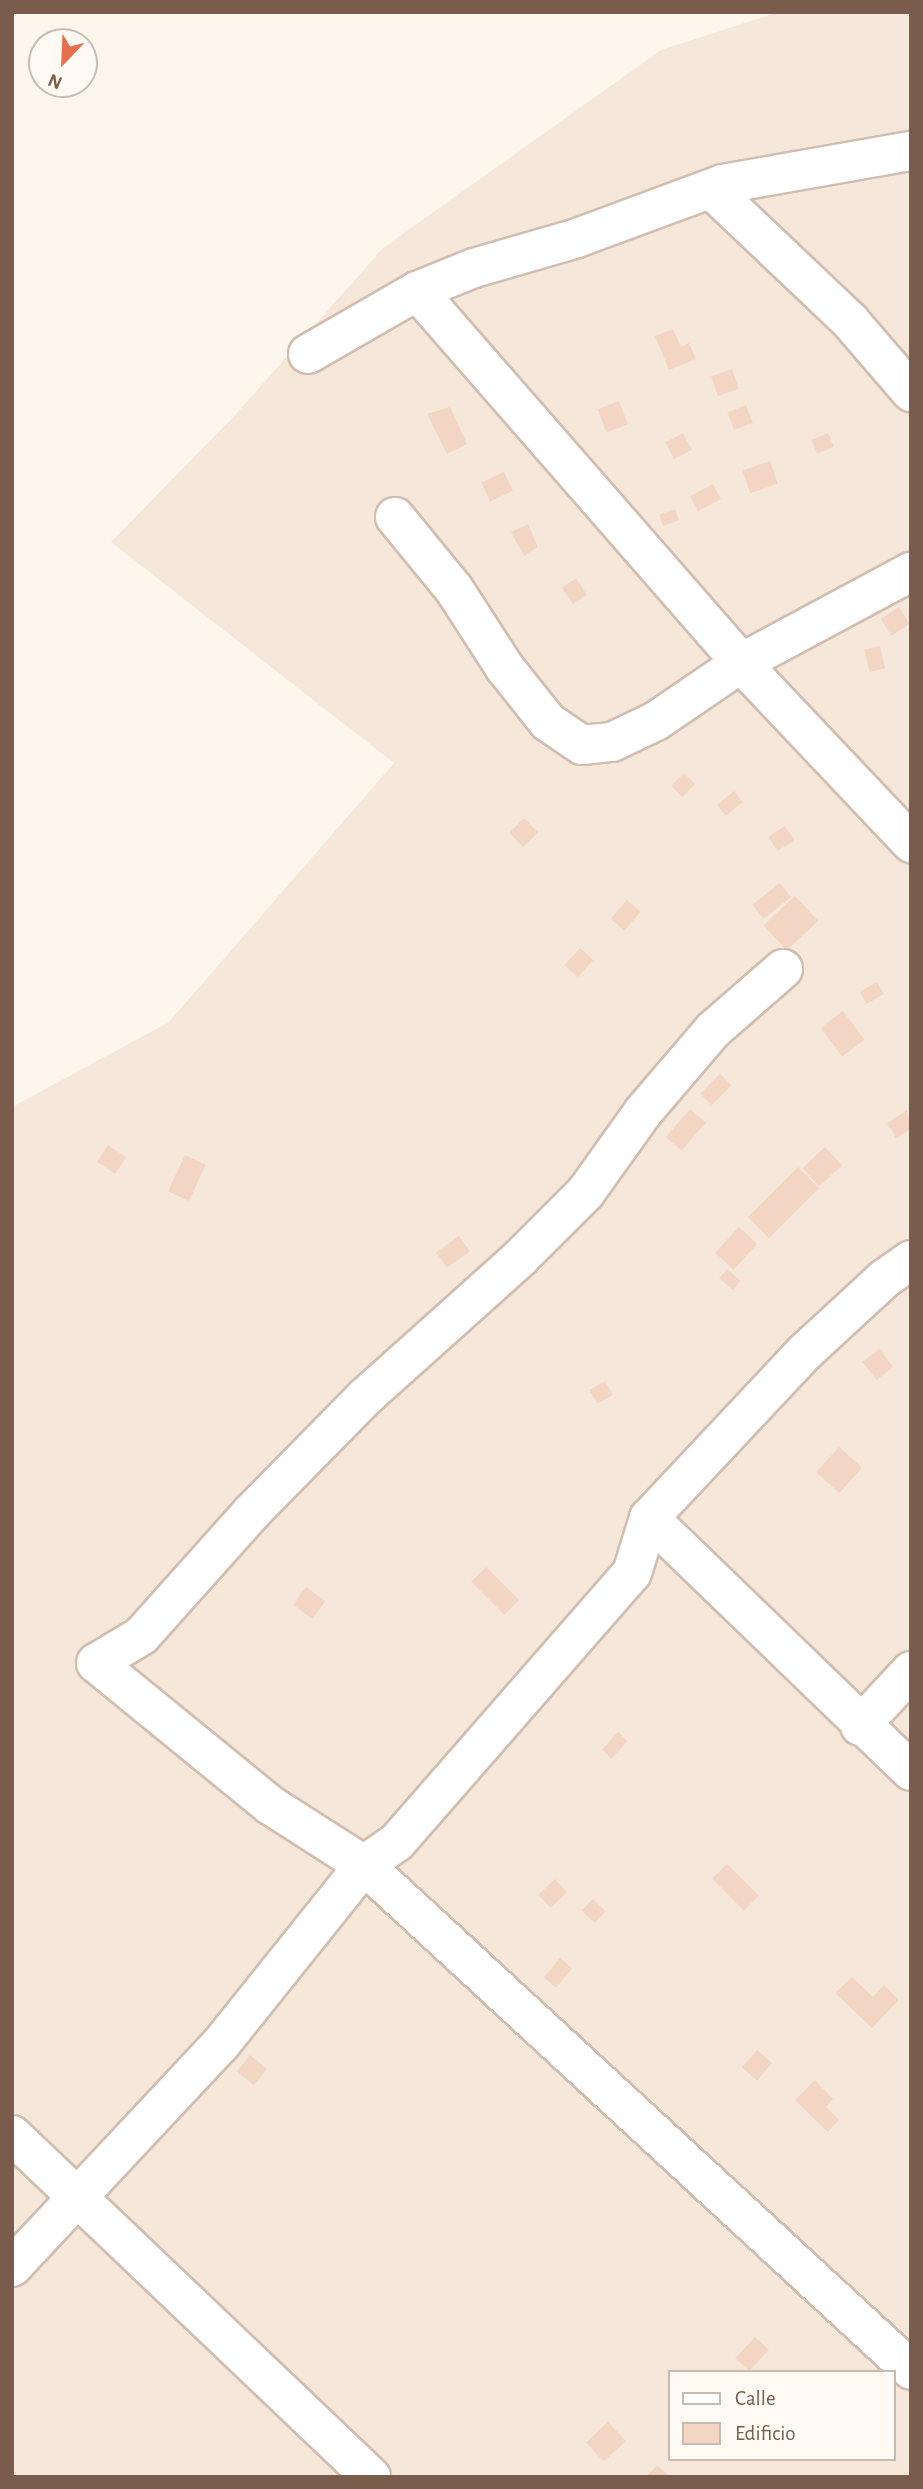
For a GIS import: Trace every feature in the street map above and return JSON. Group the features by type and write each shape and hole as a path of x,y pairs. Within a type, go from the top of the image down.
{"street":[{"path":"308,354 416,291 710,189 911,151"},
{"path":"710,189 850,321 911,392"},
{"path":"416,291 741,663 911,843"},
{"path":"395,517 454,589 505,668 548,722 582,745 612,742 656,721 741,663 911,572"},
{"path":"783,969 713,1030 643,1112 586,1192 529,1249 365,1398 252,1512 141,1636 96,1663 270,1805 364,1865 911,2370"},
{"path":"12,2267 220,2045 364,1865 397,1842 632,1573 649,1518 804,1352 911,1260"},
{"path":"649,1518 860,1726 911,1771"},
{"path":"860,1726 911,1671"},
{"path":"12,2135 79,2195 371,2477"}],"shaded area":[{"path":"779,12 911,12 911,2477 12,2477 12,1107 169,1022 394,763 111,542 236,414 383,248 661,50"}],"building":[{"path":"673,329 681,347 689,343 696,359 669,370 655,336"},
{"path":"732,369 739,389 718,396 711,376"},
{"path":"619,401 628,424 606,433 598,409"},
{"path":"746,405 753,423 734,430 727,412"},
{"path":"450,407 467,444 447,454 427,414"},
{"path":"683,433 692,450 674,459 665,442"},
{"path":"828,433 834,447 817,454 811,440"},
{"path":"770,461 778,484 750,493 743,470"},
{"path":"504,472 513,491 490,502 481,483"},
{"path":"713,484 721,499 698,511 690,496"},
{"path":"675,509 679,520 663,526 659,515"},
{"path":"528,524 538,547 524,556 511,532"},
{"path":"576,578 587,595 573,604 562,587"},
{"path":"899,607 910,624 891,636 881,619"},
{"path":"880,646 885,668 870,672 864,650"},
{"path":"684,773 695,784 683,797 671,786"},
{"path":"734,791 743,802 726,816 717,805"},
{"path":"524,818 538,832 523,847 509,833"},
{"path":"785,826 794,840 777,851 768,837"},
{"path":"780,883 791,897 764,919 752,905"},
{"path":"795,896 818,921 787,950 764,925"},
{"path":"627,900 641,912 624,931 611,919"},
{"path":"580,948 593,960 577,977 564,965"},
{"path":"877,982 884,994 867,1004 860,992"},
{"path":"843,1011 865,1040 842,1057 821,1028"},
{"path":"720,1074 731,1085 712,1105 700,1094"},
{"path":"690,1109 706,1123 682,1151 666,1137"},
{"path":"907,1110 911,1129 896,1138 887,1123"},
{"path":"108,1145 126,1157 115,1174 97,1162"},
{"path":"825,1147 842,1165 819,1186 802,1168"},
{"path":"185,1155 206,1165 189,1201 168,1191"},
{"path":"798,1167 819,1188 769,1238 748,1217"},
{"path":"739,1227 757,1244 733,1270 715,1253"},
{"path":"459,1236 470,1252 447,1268 436,1252"},
{"path":"727,1269 741,1281 733,1290 719,1278"},
{"path":"879,1349 893,1367 877,1380 862,1362"},
{"path":"605,1381 613,1395 597,1404 589,1390"},
{"path":"839,1447 862,1468 839,1493 816,1472"},
{"path":"486,1567 519,1600 504,1615 471,1582"},
{"path":"306,1587 325,1601 312,1619 293,1605"},
{"path":"618,1732 628,1741 612,1759 602,1750"},
{"path":"727,1864 759,1896 744,1911 712,1879"},
{"path":"555,1879 567,1892 550,1908 538,1895"},
{"path":"593,1899 606,1912 594,1923 582,1910"},
{"path":"560,1958 572,1968 556,1987 544,1977"},
{"path":"852,1977 873,1997 884,1985 899,2000 872,2028 835,1993"},
{"path":"757,2050 772,2063 757,2080 742,2067"},
{"path":"250,2055 267,2069 254,2085 237,2071"},
{"path":"815,2080 833,2099 826,2107 839,2120 828,2132 795,2100"},
{"path":"755,2337 769,2350 748,2370 735,2358"},
{"path":"608,2422 626,2441 604,2461 586,2442"},
{"path":"657,2465 670,2477 646,2477"}]}
